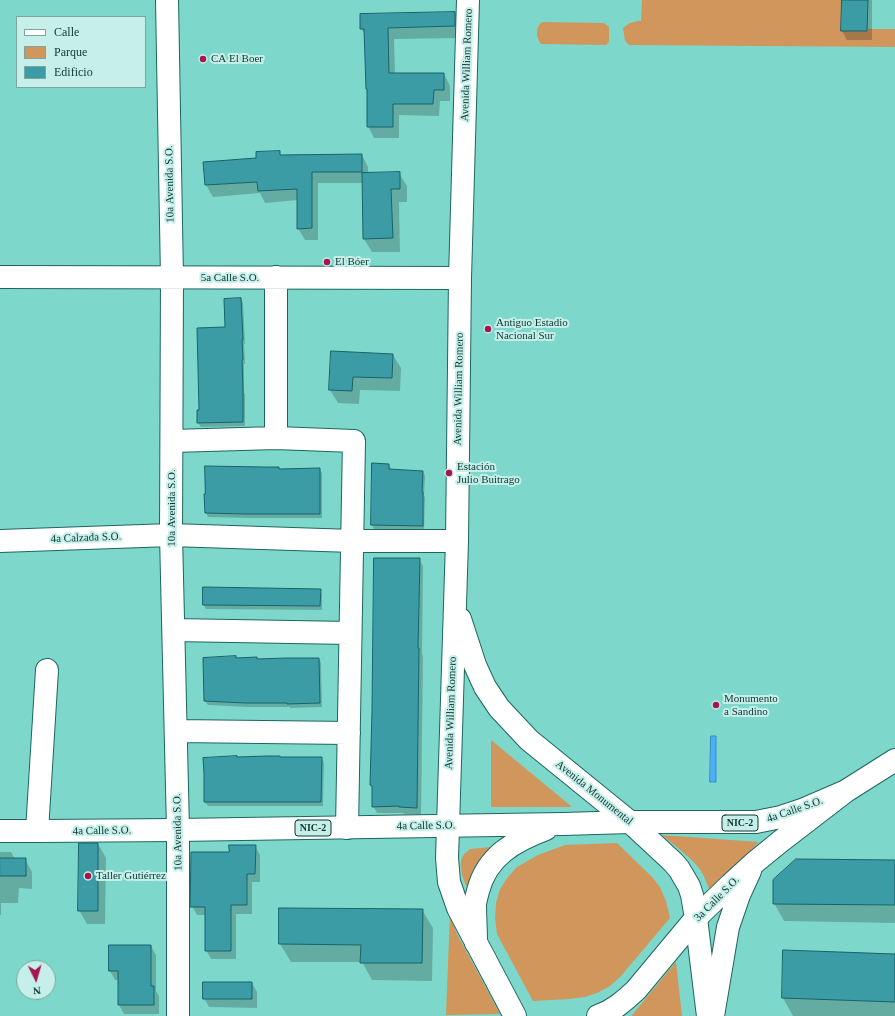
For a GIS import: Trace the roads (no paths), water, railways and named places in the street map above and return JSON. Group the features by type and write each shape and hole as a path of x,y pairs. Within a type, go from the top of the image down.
{"main road":[{"name":"10a Avenida S.O.","path":"167,0 172,278 171,535 178,830 178,1016"},
{"name":"Avenida William Romero","path":"448,826 457,541 460,278 468,0"},
{"name":"5a Calle S.O.","path":"0,277 460,278"},
{"path":"276,278 276,438"},
{"path":"172,441 276,438 354,441 347,828"},
{"name":"4a Calzada S.O.","path":"0,541 171,535 352,541 457,541"},
{"name":"Avenida Monumental","path":"455,580 460,622 475,665 485,687 499,708 529,740 630,822 679,869 689,886 696,918 708,1016"},
{"path":"174,630 350,633"},
{"path":"37,831 47,670"},
{"path":"176,731 349,733"},
{"name":"NIC-2","path":"846,791 895,760"},
{"name":"4a Calle S.O.","path":"0,831 347,828 630,822 756,822 786,816 846,791"},
{"name":"3a Calle S.O.","path":"598,1016 605,1014 614,1008 636,990 696,918 754,863 846,791"},
{"path":"476,943 475,902 481,880 489,866 498,856 513,844 529,835 563,824"},
{"path":"448,826 447,858 449,882 458,908 515,1016"},
{"path":"713,1016 728,927 739,895 754,863"}],"water":[{"path":"711,736 716,736 716,782 710,782"}],"place":[{"name":"CA El Boer","path":"203,59"},
{"name":"El Bóer","path":"327,262"},
{"name":"Antiguo Estadio Nacional Sur","path":"488,329"},
{"name":"Estación Julio Buitrago","path":"449,473"},
{"name":"Monumento a Sandino","path":"716,705"},
{"name":"Taller Gutiérrez","path":"88,876"}]}
